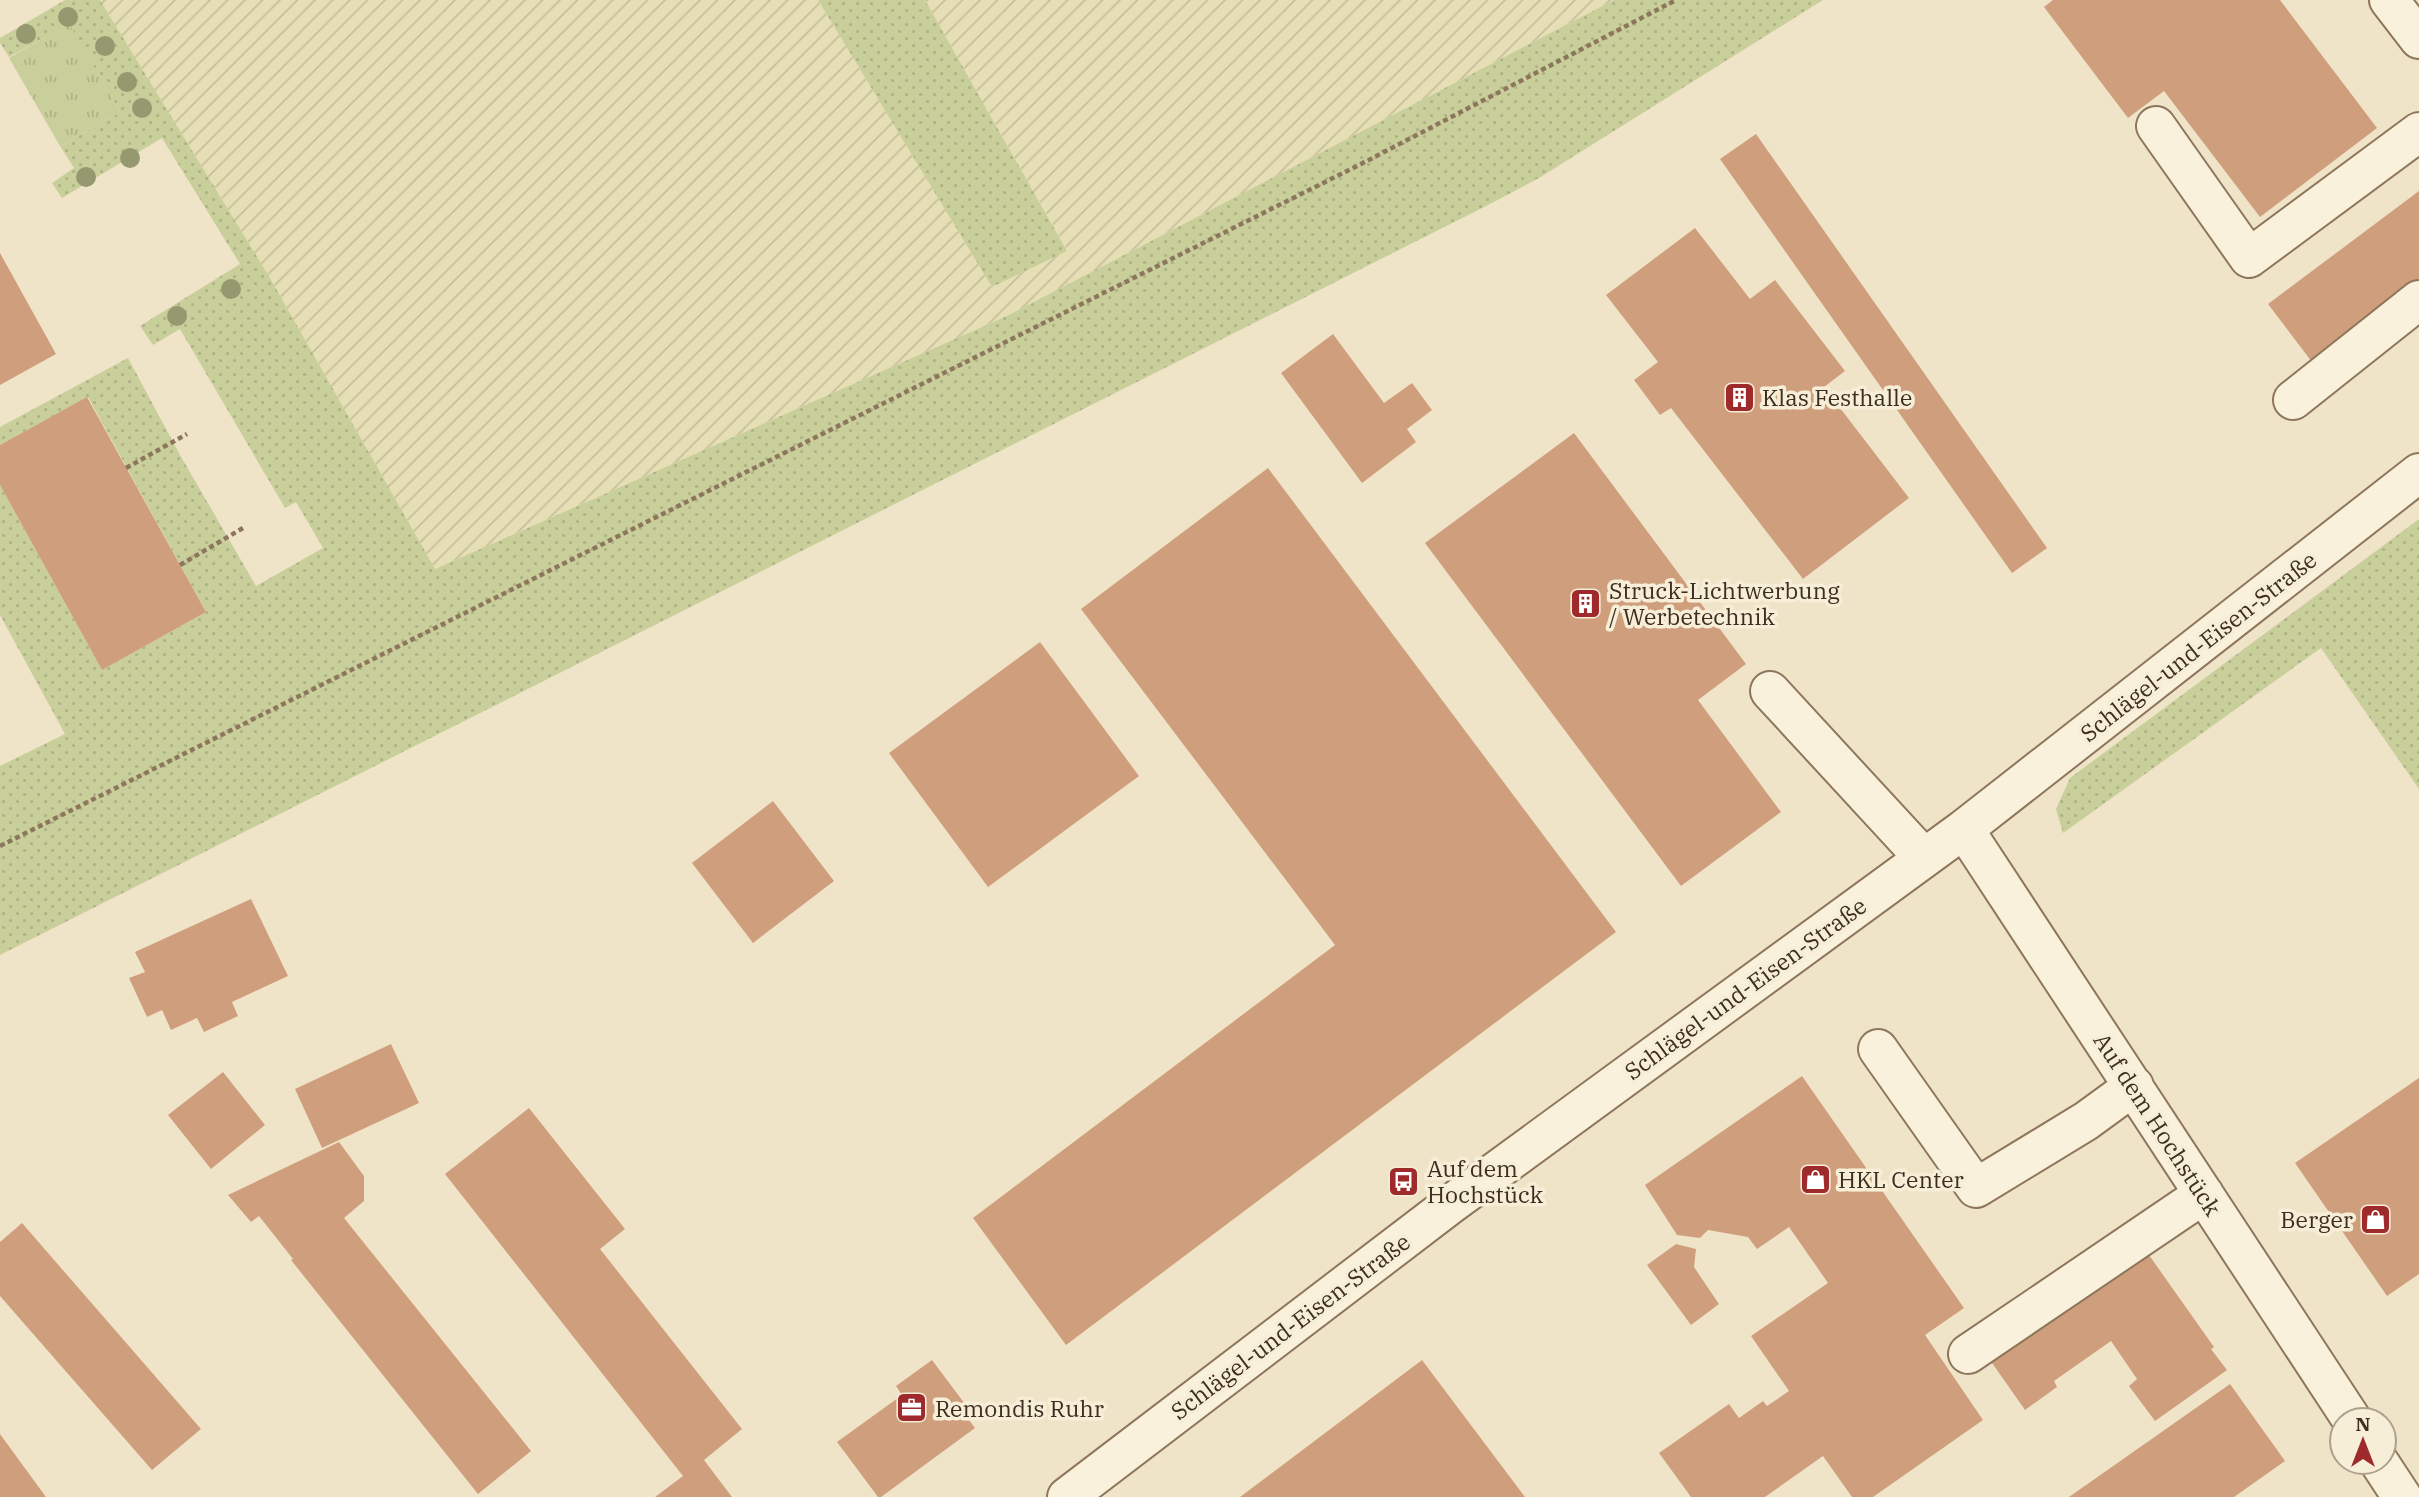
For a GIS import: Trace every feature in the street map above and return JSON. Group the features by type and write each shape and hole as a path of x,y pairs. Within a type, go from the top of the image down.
{"street":[{"path":"2389,0 2419,39"},
{"path":"2156,126 2249,258 2419,132"},
{"path":"2293,400 2419,300"},
{"name":"Schlägel-und-Eisen-Straße","path":"1067,1497 1451,1204 1964,829 2419,472"},
{"path":"1770,691 1924,858"},
{"name":"Auf dem Hochstück","path":"1964,829 2343,1406"},
{"path":"1878,1049 1976,1188 2086,1121 2134,1086"},
{"path":"1968,1354 2204,1195"},
{"path":"2388,1476 2402,1497"}],"path":[{"path":"0,846 1361,164 1676,0"},
{"path":"126,468 187,434"},
{"path":"180,565 243,528"}],"shaded area":[{"path":"100,0 818,0 992,287 1067,250 925,0 1614,0 1007,316 435,569 270,278"}],"green space":[{"path":"65,0 100,0 270,278 435,569 1007,316 1614,0 1823,0 1539,178 1492,203 0,955 0,766 65,734 0,615 0,485 102,670 206,612 88,397 0,445 0,427 128,358 180,455 256,586 323,548 296,502 285,508 180,329 153,345 140,326 240,264 162,138 62,198 52,183 74,168 60,146 120,112 69,24 9,57 0,43 0,38"},
{"path":"818,0 925,0 1067,251 992,287"},
{"path":"69,23 120,112 60,146 9,58"},
{"path":"2419,519 2419,789 2321,648 2063,833 2056,809 2070,778"}],"building":[{"path":"2053,0 2280,0 2377,128 2260,217 2164,91 2128,118 2044,7"},
{"path":"1756,134 2047,548 2012,573 1720,159"},
{"path":"2419,191 2419,282 2312,362 2268,304"},
{"name":"Klas Festhalle","path":"1695,228 1750,299 1775,280 1845,371 1824,387 1909,498 1803,579 1671,408 1660,415 1634,380 1658,362 1606,295"},
{"path":"0,253 56,354 0,385"},
{"path":"1333,334 1384,403 1412,383 1432,410 1407,429 1416,442 1362,483 1281,373"},
{"path":"87,397 206,612 102,670 0,485 0,445"},
{"name":"Struck-Lichtwerbung / Werbetechnik","path":"1574,433 1746,664 1698,700 1781,812 1681,886 1425,543"},
{"path":"1268,468 1616,932 1066,1345 973,1218 1335,945 1081,609"},
{"path":"1040,642 1139,776 988,887 889,753"},
{"path":"773,801 834,881 753,943 692,863"},
{"path":"251,899 288,976 232,1002 238,1016 204,1032 197,1018 171,1030 162,1010 147,1017 129,978 145,972 135,952"},
{"path":"391,1044 419,1103 322,1148 295,1089"},
{"path":"223,1072 265,1125 211,1169 168,1115"},
{"path":"1802,1076 1964,1308 1925,1335 1983,1420 1873,1497 1852,1497 1823,1456 1765,1497 1691,1497 1659,1453 1729,1404 1739,1418 1763,1401 1767,1406 1789,1391 1751,1336 1828,1283 1789,1227 1757,1249 1748,1237 1708,1230 1700,1238 1677,1235 1645,1185"},
{"name":"Berger","path":"2419,1078 2419,1274 2387,1296 2295,1163"},
{"path":"529,1108 625,1229 600,1249 742,1429 704,1460 732,1497 655,1497 683,1476 445,1174"},
{"path":"339,1142 364,1176 364,1201 344,1218 531,1451 478,1494 259,1216 251,1222 228,1195"},
{"path":"22,1223 201,1429 152,1470 0,1296 0,1242"},
{"path":"1676,1244 1696,1249 1694,1267 1719,1304 1691,1325 1647,1265"},
{"path":"2144,1248 2214,1347 2211,1349 2227,1370 2155,1421 2129,1386 2137,1379 2111,1341 2054,1381 2057,1387 2025,1410 1990,1360"},
{"path":"932,1360 968,1408 963,1412 975,1428 878,1497 837,1442 902,1395 896,1386"},
{"path":"1422,1360 1525,1497 1240,1497"},
{"path":"2230,1384 2285,1461 2234,1497 2069,1497"},
{"path":"0,1434 46,1497 0,1497"}],"place":[{"name":"Klas Festhalle","path":"1739,397"},
{"name":"Struck-Lichtwerbung / Werbetechnik","path":"1586,603"},
{"name":"HKL Center","path":"1815,1179"},
{"name":"Auf dem Hochstück","path":"1404,1181"},
{"name":"Berger","path":"2376,1219"},
{"name":"Remondis Ruhr","path":"912,1408"}]}
